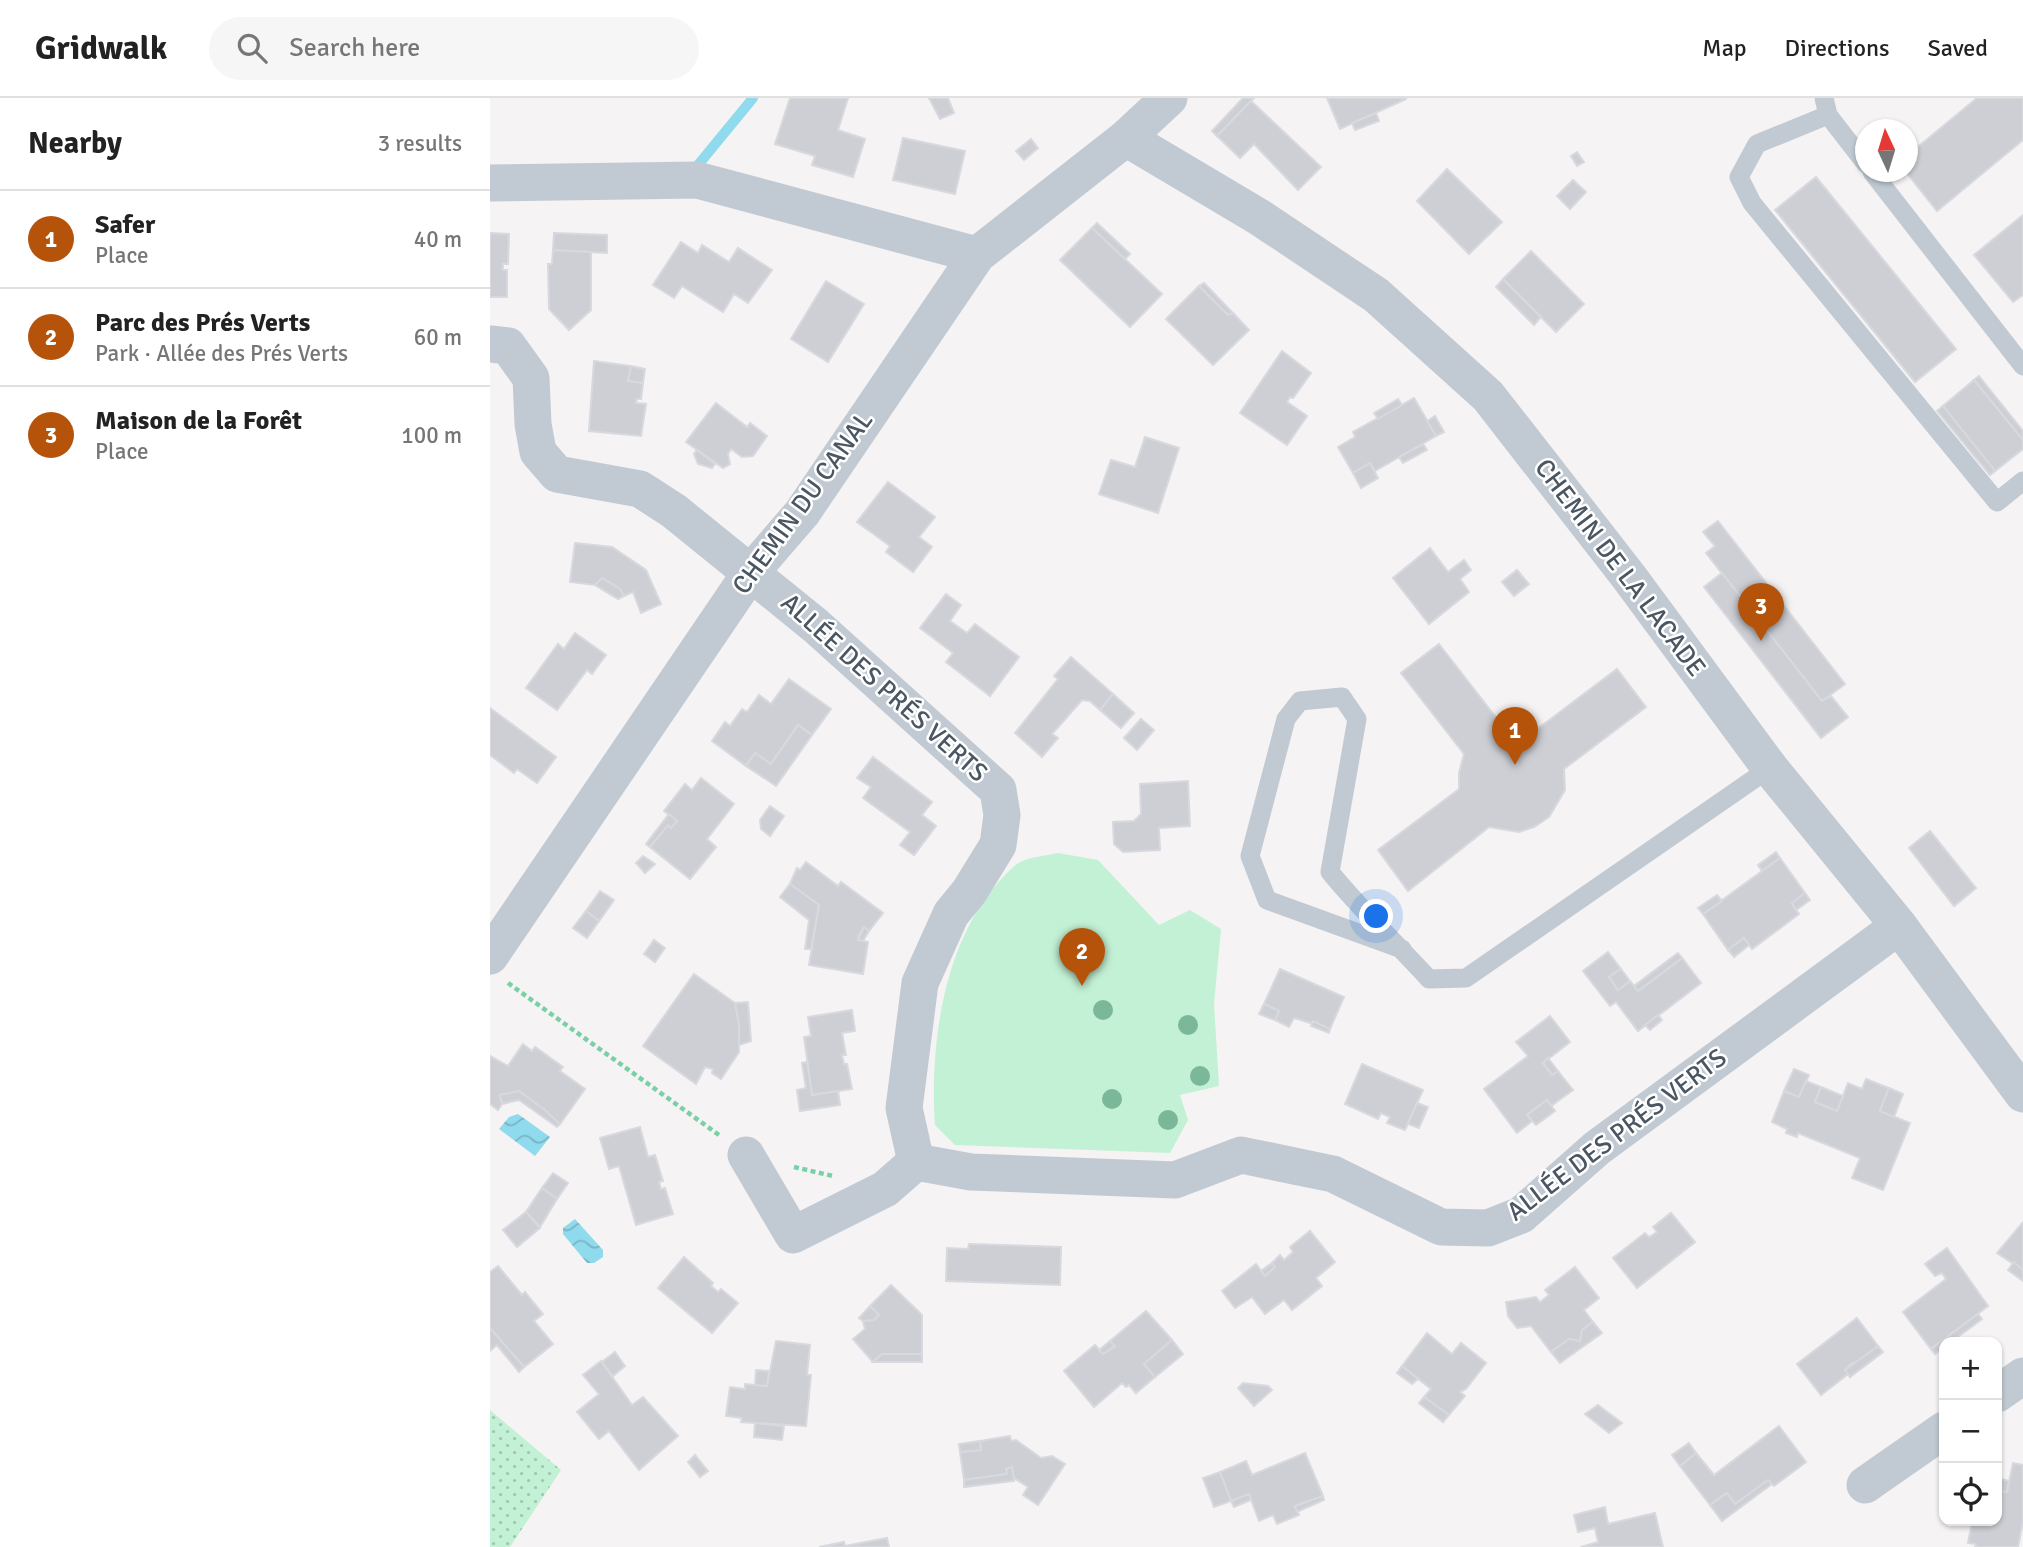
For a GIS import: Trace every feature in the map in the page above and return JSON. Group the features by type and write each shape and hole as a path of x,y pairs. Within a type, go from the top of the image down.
{"street":[{"name":"CHEMIN DU CANAL","path":"496,967 751,572 802,513 977,255 1126,138 1169,98"},
{"name":"CHEMIN DE LA LACADE","path":"1126,138 1259,217 1376,295 1488,396 1629,577 1770,768 1899,926 2023,1094"},
{"path":"490,183 696,180 977,255"},
{"name":"ALLÉE DES PRÉS VERTS","path":"490,344 508,346 531,378 533,424 538,452 557,474 640,489 674,511 751,572 998,790 1002,815 998,845 969,892 951,914 920,983 904,1108 916,1162 971,1172 1175,1180 1241,1155 1334,1174 1441,1227 1488,1228 1521,1214 1597,1148 1899,926"},
{"path":"746,1155 793,1235 886,1189 916,1162"},
{"path":"2002,1391 2023,1376"},
{"path":"1865,1485 1939,1433"}],"lane":[{"path":"1855,147 1826,106 1757,144 1738,177 1752,203 1997,502 2023,481"},
{"path":"1880,182 2023,366"},
{"path":"1402,949 1267,900 1250,856 1286,719 1300,701 1342,697 1357,719 1330,872 1360,908 1402,949 1429,979 1466,978 1770,768"}],"path":[{"path":"496,967 746,1155 835,1177"}],"green space":[{"path":"1058,853 1098,860 1159,925 1190,910 1221,929 1214,1004 1219,1086 1180,1095 1188,1120 1170,1153 955,1145 935,1125 935,1056 947,984 958,950 973,917 993,889 1017,864 1031,858"},
{"path":"490,1410 561,1470 510,1547 490,1547"}],"water":[{"path":"518,1114 550,1137 535,1156 499,1129 509,1117"},
{"path":"575,1219 603,1250 603,1257 594,1263 587,1263 563,1234 563,1228"}],"building":[{"path":"790,98 848,98 838,130 865,139 853,177 812,165 815,156 775,144"},
{"path":"929,98 948,98 954,113 940,119"},
{"path":"1243,98 1254,98 1217,136 1212,131"},
{"path":"1327,98 1406,98 1406,99 1340,129"},
{"path":"1977,98 2023,98 2023,140 1937,211 1914,182 1918,182 1918,147"},
{"path":"1251,101 1321,167 1298,190 1254,144 1240,158 1217,136"},
{"path":"1376,113 1379,121 1355,130 1352,123"},
{"path":"903,138 965,151 955,194 893,180"},
{"path":"1031,139 1038,148 1024,160 1016,151"},
{"path":"1577,152 1584,162 1577,166 1571,156"},
{"path":"1447,169 1502,222 1469,254 1417,201"},
{"path":"1816,177 1956,349 1915,382 1775,210"},
{"path":"1573,180 1586,192 1570,209 1557,196"},
{"path":"2023,215 2023,295 2013,302 1974,255"},
{"path":"1097,223 1130,254 1125,259 1092,228"},
{"path":"1092,228 1162,294 1130,327 1060,260"},
{"path":"490,233 509,234 508,264 503,264 503,270 507,270 507,297 490,297"},
{"path":"554,233 607,235 607,253 553,250"},
{"path":"681,242 698,253 702,245 729,262 738,248 772,270 748,303 734,294 723,312 682,286 674,298 653,285"},
{"path":"553,250 591,252 591,310 569,330 549,309 548,264 552,264"},
{"path":"1531,251 1584,304 1556,332 1503,279"},
{"path":"1503,279 1541,317 1534,325 1496,287"},
{"path":"826,281 864,304 828,362 791,339"},
{"path":"1204,283 1233,313 1228,315 1199,286"},
{"path":"1199,286 1228,315 1233,313 1249,330 1213,365 1166,319"},
{"path":"1282,351 1311,373 1287,402 1307,416 1287,445 1240,413"},
{"path":"594,361 631,366 628,381 643,383 641,399 637,399 636,403 646,404 641,436 589,431"},
{"path":"631,366 645,369 643,383 628,381"},
{"path":"1979,376 2023,431 2023,440 1974,380"},
{"path":"1974,380 2023,440 2023,449 1995,471 1943,406"},
{"path":"1414,398 1436,436 1375,471 1370,463 1353,473 1338,447 1355,437 1353,432"},
{"path":"1398,399 1402,405 1378,419 1374,413"},
{"path":"716,403 747,427 750,423 767,436 753,456 742,457 731,449 728,454 730,464 723,468 686,442"},
{"path":"1943,406 1995,471 1990,475 1937,411"},
{"path":"1435,416 1444,432 1436,436 1427,421"},
{"path":"1145,437 1179,448 1158,513 1099,494 1111,460 1135,467"},
{"path":"1423,444 1427,450 1403,463 1399,457"},
{"path":"697,450 715,464 712,468 698,464 694,454"},
{"path":"1370,463 1378,478 1361,488 1353,473"},
{"path":"888,482 935,517 919,537 932,547 913,572 886,552 890,546 857,522"},
{"path":"1718,521 1845,684 1822,701 1706,553 1715,546 1703,532"},
{"path":"575,543 612,547 646,570 661,604 641,613 633,592 624,596 620,589 602,578 595,585 570,582"},
{"path":"1430,548 1448,572 1464,560 1471,570 1460,579 1469,592 1429,624 1393,578"},
{"path":"1517,570 1529,584 1514,596 1502,582"},
{"path":"1722,573 1822,701 1831,696 1848,717 1821,738 1704,587"},
{"path":"602,578 620,589 624,596 618,599 595,585"},
{"path":"946,594 961,605 950,621 967,633 975,624 1019,657 990,696 946,662 953,653 920,628"},
{"path":"575,633 606,655 592,674 587,670 557,710 526,688 558,644 564,649"},
{"path":"1439,644 1502,725 1536,730 1617,669 1646,707 1564,769 1565,790 1549,817 1534,827 1519,832 1489,827 1408,891 1378,850 1459,789 1459,773 1464,754 1401,673"},
{"path":"1071,657 1113,694 1100,710 1090,701 1082,700 1052,734 1058,738 1042,757 1015,733 1058,679 1054,676"},
{"path":"789,679 831,709 812,735 798,725 771,764 755,753 746,766 712,741 725,722 730,726 742,709 747,712 759,695 771,704"},
{"path":"1113,694 1134,713 1121,728 1100,710"},
{"path":"490,708 556,757 537,783 517,769 514,773 490,755"},
{"path":"1141,719 1154,730 1137,750 1124,738"},
{"path":"798,725 812,735 776,786 746,766 755,753 771,764"},
{"path":"873,757 932,802 922,815 936,826 914,855 900,845 910,832 863,798 871,787 857,778"},
{"path":"701,778 734,804 707,839 716,847 690,879 650,847 668,825 671,828 677,821 664,811 685,784 692,790"},
{"path":"1188,781 1190,826 1159,828 1160,850 1123,852 1114,844 1113,822 1134,821 1141,814 1140,784"},
{"path":"770,806 784,816 770,836 761,829 760,820"},
{"path":"669,814 677,821 671,828 668,825 650,847 646,844"},
{"path":"1930,831 1976,888 1954,906 1909,848"},
{"path":"1776,852 1780,858 1762,871 1758,865"},
{"path":"643,856 655,864 645,873 636,863"},
{"path":"1780,858 1805,893 1792,903 1799,914 1752,949 1744,938 1728,950 1703,914"},
{"path":"806,862 838,886 841,882 883,913 869,931 864,927 859,935 858,940 868,942 863,974 809,965 819,905 790,884 797,868 800,870"},
{"path":"790,884 819,905 811,949 805,949 809,920 780,897"},
{"path":"600,891 614,900 599,921 586,911"},
{"path":"1805,893 1810,900 1796,910 1792,903"},
{"path":"1717,895 1722,901 1703,914 1698,908"},
{"path":"586,911 599,921 587,938 573,928"},
{"path":"864,927 869,931 863,941 858,940"},
{"path":"1744,938 1749,945 1734,957 1728,950"},
{"path":"654,940 665,948 655,962 644,954"},
{"path":"1608,952 1621,969 1609,977 1618,990 1630,981 1638,991 1682,958 1701,983 1638,1031 1616,1002 1610,1006 1583,971"},
{"path":"1678,953 1682,958 1638,991 1634,986"},
{"path":"1280,969 1344,997 1330,1029 1294,1018 1289,1027 1275,1020 1279,1011 1264,1004"},
{"path":"1621,969 1630,981 1618,990 1609,977"},
{"path":"694,974 735,1003 739,1023 739,1052 721,1079 712,1073 713,1069 705,1067 696,1084 643,1046"},
{"path":"748,1002 751,1041 739,1045 735,1003"},
{"path":"1264,1004 1279,1011 1275,1020 1259,1014"},
{"path":"852,1010 855,1031 842,1033 846,1055 842,1055 844,1064 847,1064 852,1089 812,1095 804,1037 811,1036 808,1017"},
{"path":"1658,1015 1662,1020 1650,1030 1645,1025"},
{"path":"1550,1016 1570,1042 1543,1063 1552,1075 1558,1071 1573,1090 1551,1106 1547,1100 1527,1115 1532,1121 1517,1133 1484,1089 1528,1056 1516,1042"},
{"path":"1313,1021 1330,1029 1329,1033 1311,1026"},
{"path":"523,1044 532,1051 535,1047 563,1067 560,1071 585,1089 560,1124 519,1091 500,1095 502,1104 498,1110 490,1104 490,1056 508,1066"},
{"path":"1548,1058 1558,1071 1552,1075 1543,1063"},
{"path":"807,1062 812,1095 838,1091 840,1105 800,1111 797,1090 806,1088 802,1063"},
{"path":"1362,1064 1423,1090 1405,1130 1387,1123 1390,1117 1381,1113 1378,1119 1345,1104"},
{"path":"1794,1069 1809,1075 1799,1097 1784,1091"},
{"path":"1866,1079 1889,1088 1880,1111 1910,1123 1883,1190 1852,1178 1860,1158 1798,1133 1797,1137 1786,1133 1787,1129 1772,1122 1784,1091 1799,1097 1806,1081 1821,1087 1815,1102 1837,1111 1848,1083 1862,1089"},
{"path":"1821,1087 1843,1096 1837,1111 1815,1102"},
{"path":"1889,1088 1903,1094 1894,1117 1880,1111"},
{"path":"519,1091 560,1124 557,1127 519,1100 502,1104 500,1095"},
{"path":"1547,1100 1555,1111 1536,1125 1527,1115"},
{"path":"1417,1103 1428,1107 1419,1128 1408,1124"},
{"path":"640,1127 648,1157 655,1155 663,1181 659,1182 661,1189 665,1188 673,1214 636,1225 619,1166 609,1169 600,1138"},
{"path":"553,1173 568,1183 557,1199 542,1188"},
{"path":"542,1188 557,1199 540,1227 526,1212"},
{"path":"526,1212 540,1228 517,1247 503,1230"},
{"path":"1671,1213 1695,1242 1637,1288 1613,1258 1645,1233 1649,1237 1657,1232 1653,1227"},
{"path":"2023,1222 2023,1270 1997,1253"},
{"path":"1310,1231 1335,1262 1316,1278 1322,1286 1292,1310 1284,1300 1265,1314 1252,1297 1235,1308 1222,1291 1256,1264 1265,1276 1275,1267 1272,1263 1280,1255 1284,1260 1293,1252 1290,1247"},
{"path":"969,1244 1061,1247 1060,1285 946,1281 947,1248 968,1249"},
{"path":"1947,1248 1988,1306 1947,1337 1939,1337 1939,1343 1931,1349 1903,1312 1946,1279 1942,1273 1935,1276 1925,1264"},
{"path":"684,1257 713,1283 711,1286 718,1292 721,1289 738,1303 712,1333 658,1288"},
{"path":"2014,1262 2023,1270 2023,1281 2008,1270"},
{"path":"1272,1263 1275,1267 1265,1276 1261,1271"},
{"path":"498,1266 522,1295 525,1292 543,1314 534,1321 553,1344 524,1367 490,1328 490,1272"},
{"path":"1575,1267 1599,1298 1584,1310 1593,1322 1582,1330 1580,1341 1569,1339 1551,1352 1531,1326 1517,1328 1508,1316 1506,1302 1536,1297 1540,1302 1549,1295 1545,1290"},
{"path":"891,1285 922,1315 922,1354 882,1354 873,1362 853,1339 865,1329 863,1321 874,1320 879,1315 870,1306"},
{"path":"870,1306 879,1315 874,1320 863,1321 859,1318"},
{"path":"1146,1311 1172,1340 1144,1364 1155,1377 1136,1393 1129,1385 1126,1387 1122,1383 1094,1407 1064,1371 1095,1345 1103,1354 1115,1346 1110,1341"},
{"path":"1978,1314 1982,1319 1958,1337 1947,1337"},
{"path":"1857,1318 1878,1346 1854,1366 1852,1363 1845,1370 1848,1374 1821,1395 1797,1364"},
{"path":"1593,1322 1602,1333 1560,1363 1551,1352 1569,1339 1580,1341 1582,1330"},
{"path":"490,1328 524,1367 519,1372 497,1345 490,1351"},
{"path":"1427,1333 1452,1354 1461,1343 1486,1363 1466,1389 1460,1392 1465,1396 1449,1415 1424,1397 1431,1389 1402,1366"},
{"path":"1172,1340 1183,1354 1155,1377 1144,1364"},
{"path":"776,1341 810,1345 807,1375 811,1375 806,1426 741,1422 742,1418 726,1416 730,1387 745,1389 745,1384 767,1386"},
{"path":"1110,1341 1115,1346 1103,1354 1099,1350"},
{"path":"1939,1343 1939,1351 1935,1354 1931,1349"},
{"path":"1878,1346 1883,1352 1850,1377 1845,1370"},
{"path":"615,1352 625,1366 613,1376 602,1362"},
{"path":"882,1354 922,1354 922,1362 873,1362"},
{"path":"601,1361 632,1405 643,1397 678,1436 639,1470 609,1431 599,1439 577,1412 599,1394 583,1375"},
{"path":"1402,1366 1418,1379 1412,1384 1397,1373"},
{"path":"756,1370 769,1371 767,1386 755,1385"},
{"path":"1243,1383 1268,1386 1272,1390 1254,1406 1238,1388"},
{"path":"1424,1397 1449,1415 1443,1422 1419,1403"},
{"path":"1598,1405 1622,1423 1609,1433 1585,1414"},
{"path":"755,1423 784,1426 782,1440 754,1437"},
{"path":"1779,1426 1806,1462 1774,1486 1768,1480 1735,1504 1727,1493 1710,1505 1680,1466 1696,1453 1714,1475"},
{"path":"1010,1436 1011,1441 1016,1440 1041,1458 1052,1456 1065,1464 1038,1505 1023,1495 1028,1487 1014,1478 1012,1467 1006,1469 1007,1474 964,1480 960,1452 981,1450 980,1441"},
{"path":"980,1441 981,1450 960,1452 959,1444"},
{"path":"1689,1443 1696,1453 1680,1466 1672,1455"},
{"path":"1305,1453 1323,1496 1295,1506 1299,1515 1277,1524 1273,1515 1259,1521 1249,1494 1231,1501 1220,1472 1246,1461 1252,1475"},
{"path":"695,1455 708,1471 700,1477 688,1462"},
{"path":"2013,1463 2023,1465 2023,1522 2018,1547 1975,1547 1976,1544 1968,1543 1971,1526 2002,1526 2002,1491 2007,1492"},
{"path":"1012,1467 1014,1481 964,1487 964,1480 1007,1474 1006,1469"},
{"path":"1220,1472 1231,1501 1214,1507 1203,1478"},
{"path":"2002,1479 2009,1481 2007,1492 2002,1491"},
{"path":"1768,1480 1772,1484 1722,1521 1710,1505 1727,1493 1735,1504"},
{"path":"1249,1494 1251,1500 1234,1507 1231,1501"},
{"path":"1323,1496 1324,1500 1297,1512 1295,1506"},
{"path":"1605,1507 1608,1524 1655,1513 1663,1547 1581,1547 1598,1542 1595,1528 1578,1532 1574,1515"},
{"path":"887,1538 889,1547 819,1547 844,1542 845,1546"}],"waterway":[{"path":"698,165 753,98"}],"place":[{"name":"Maison de la Forêt","path":"1761,641"},
{"name":"Safer","path":"1515,765"},
{"name":"Parc des Prés Verts","path":"1082,986"}]}
